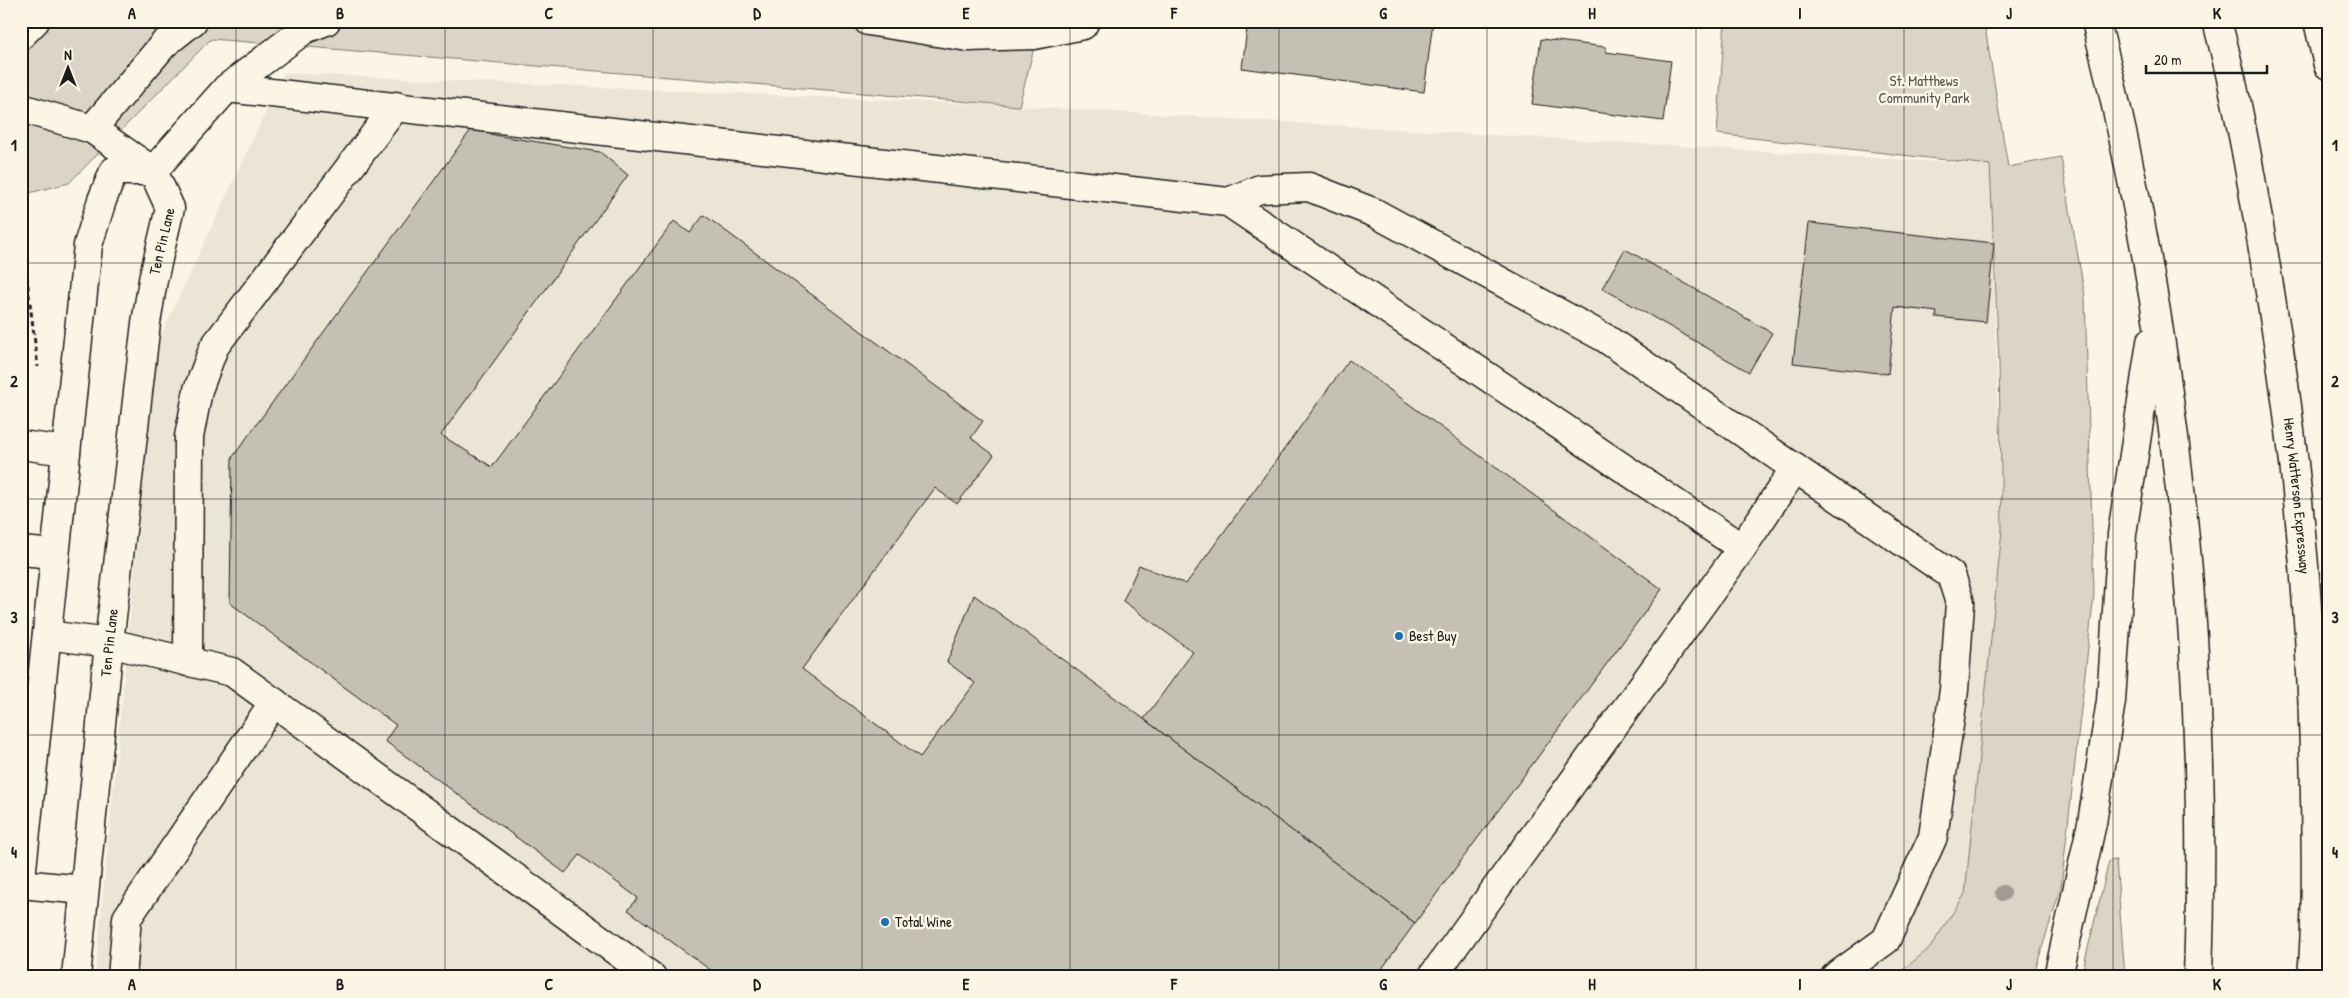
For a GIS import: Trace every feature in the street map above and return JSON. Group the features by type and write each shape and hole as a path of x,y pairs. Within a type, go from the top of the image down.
{"main road":[{"path":"21,35 35,21"},
{"path":"92,129 164,44 193,21"},
{"path":"21,878 26,775 37,651 55,554 88,245 102,200 114,171 153,171 227,88 306,29 326,21"},
{"path":"868,21 968,37 1034,35 1083,24 1086,21"},
{"path":"2096,21 2137,196 2156,311 2173,439 2190,614 2199,847 2198,977"},
{"name":"Henry Watterson Expressway","path":"2217,21 2246,148 2281,361 2297,485 2308,603 2314,709 2315,829 2312,977"},
{"path":"2318,21 2328,64"},
{"path":"227,88 1228,202 1742,548"},
{"path":"188,662 189,437 198,390 214,348 396,106"},
{"path":"21,108 92,129 153,171"},
{"name":"Ten Pin Lane","path":"76,977 110,643 146,323 153,280 170,208 153,171"},
{"path":"1228,202 1260,189 1309,187 1375,214 1605,338 1951,575 1960,603 1954,690 1933,836 1886,940 1835,977"},
{"path":"2058,977 2092,823 2111,700 2122,534 2156,311"},
{"path":"21,445 66,451"},
{"path":"1432,977 1742,548 1795,468"},
{"path":"21,551 55,554"},
{"path":"37,651 110,643 232,672 652,977"},
{"path":"122,977 127,918 274,702"},
{"path":"21,884 84,890"}],"path":[{"path":"21,231 38,370"}],"shaded area":[{"path":"284,73 1019,106 1990,165 2002,530 1965,894 1930,948 1894,977 95,977 151,399 161,335"}],"green space":[{"path":"21,21 1041,21 1019,106 211,39 69,183 21,195"},
{"name":"St. Matthews Community Park","path":"1725,21 1984,21 2008,167 2061,157 2085,297 2094,594 2061,887 2033,977 1894,977 1930,948 1965,894 2002,530 1999,364 1990,165 1717,134"},
{"path":"2116,860 2125,977 2081,977 2109,861"}],"building":[{"path":"1248,21 1433,21 1424,92 1242,68"},
{"path":"1541,39 1606,47 1606,52 1671,61 1663,121 1532,104"},
{"path":"473,127 488,134 600,152 628,175 441,435 492,467 674,221 690,233 704,215 983,421 971,438 994,455 957,504 935,488 802,669 920,757 975,683 947,662 974,595 1144,719 1415,923 1376,977 720,977 628,910 638,898 580,855 565,873 385,741 396,725 230,603 232,458"},
{"path":"1809,223 1994,243 1986,322 1936,317 1937,312 1895,307 1888,374 1793,363"},
{"path":"1625,249 1772,333 1749,372 1602,288"},
{"name":"Best Buy","path":"1349,360 1662,589 1415,923 1144,719 1193,652 1123,601 1139,565 1186,584"}],"place":[{"name":"Best Buy","path":"1399,636"},
{"name":"Total Wine","path":"885,922"}]}
